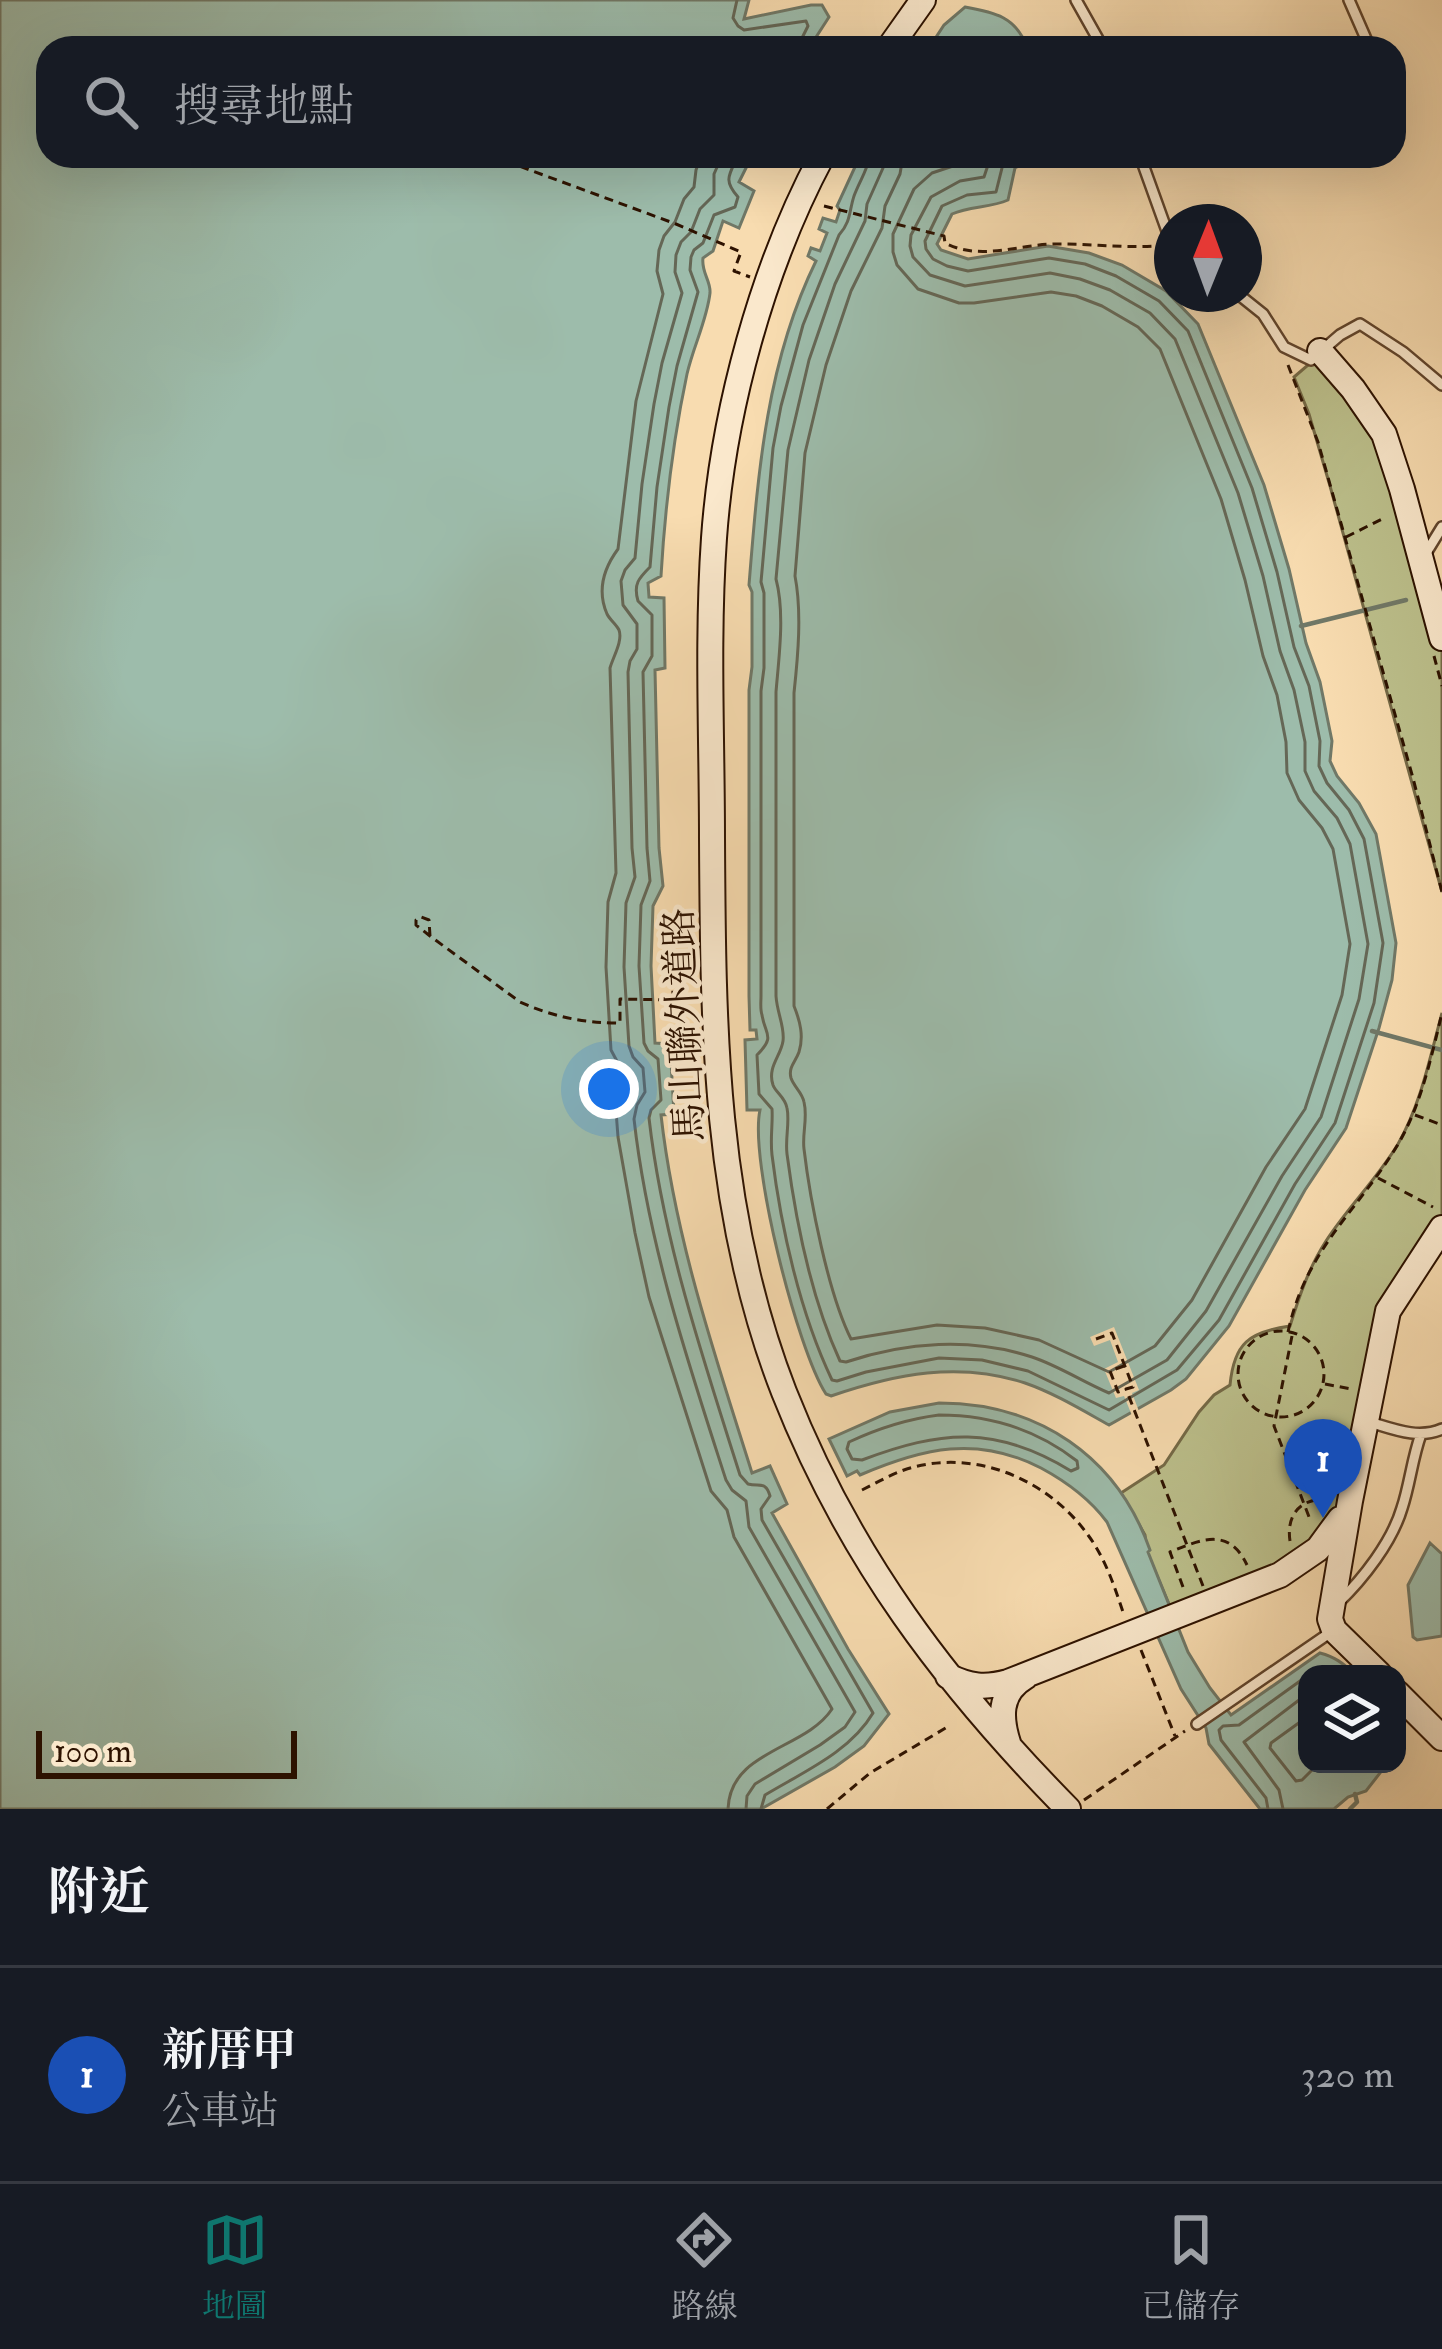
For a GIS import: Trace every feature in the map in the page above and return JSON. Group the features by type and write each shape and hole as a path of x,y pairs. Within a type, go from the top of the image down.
{"main road":[{"path":"898,36 923,0"},
{"name":"馬山聯外道路","path":"816,168 778,255 750,343 726,446 716,516 711,767 725,1164 768,1348 795,1420 845,1525 947,1675 1069,1809"},
{"path":"1320,351 1384,434 1426,556 1442,635"},
{"path":"1010,1748 1003,1706 1012,1685 1182,1607 1280,1575 1309,1558 1329,1538 1366,1421 1388,1311 1440,1219"},
{"path":"1344,1500 1333,1620 1371,1665"},
{"path":"985,1719 979,1696 1031,1674"},
{"path":"947,1675 968,1685 996,1685"},
{"path":"1406,1702 1442,1738"}],"lane":[{"path":"1076,0 1096,36"},
{"path":"1349,0 1365,36"},
{"path":"1144,168 1157,204"},
{"path":"1260,312 1284,347 1311,360 1340,334 1360,324 1442,385"},
{"path":"1426,556 1442,527"},
{"path":"1366,1421 1421,1434 1442,1429"},
{"path":"1197,1724 1333,1620 1400,1516 1421,1434"}],"path":[{"path":"525,168 741,253 734,271 760,281"},
{"path":"816,204 944,236 945,243 965,251 1047,244 1154,246"},
{"path":"1294,377 1345,538 1442,892"},
{"path":"1345,538 1395,513"},
{"path":"1435,863 1442,862"},
{"path":"667,1000 621,999 621,1024 589,1022 554,1016 521,1002 430,936 520,1001 537,1009 569,1020 620,1023 620,999 673,1000 672,914 704,915"},
{"path":"1316,1534 1274,1426 1298,1298 1325,1243 1376,1177 1413,1114 1442,1013"},
{"path":"1413,1114 1442,1125"},
{"path":"1376,1177 1440,1219"},
{"path":"1269,1332 1290,1333 1310,1342 1319,1353 1323,1383 1311,1406 1299,1414 1276,1417 1246,1402 1237,1375 1239,1361 1256,1339 1269,1332"},
{"path":"1096,1340 1112,1333 1133,1387 1118,1392 1110,1371 1124,1365"},
{"path":"1323,1383 1360,1390"},
{"path":"1126,1389 1206,1593"},
{"path":"862,1490 907,1469 945,1462 977,1464 1018,1476 1049,1497 1085,1531 1137,1627 1175,1737"},
{"path":"1291,1546 1289,1521 1304,1503 1344,1500"},
{"path":"1182,1607 1170,1552 1210,1539 1228,1542 1241,1552 1251,1575"},
{"path":"1069,1809 1197,1724"},
{"path":"827,1809 870,1774 949,1726"}],"green space":[{"path":"1315,359 1372,413 1442,638 1442,892 1330,486 1294,377"},
{"path":"1442,1013 1442,1228 1388,1311 1329,1538 1174,1616 1147,1552 1145,1535 1121,1493 1164,1465 1199,1412 1230,1385 1235,1359 1246,1342 1290,1326 1320,1251 1406,1129"}],"water":[{"path":"0,0 749,0 744,19 822,5 829,17 817,36 36,36 36,168 746,168 739,182 754,191 739,228 723,221 713,251 703,258 708,303 678,424 661,576 648,583 649,597 664,598 665,668 655,670 663,886 653,906 651,966 655,1043 670,1044 674,1114 661,1115 686,1252 752,1473 770,1466 787,1504 772,1513 889,1714 864,1746 761,1809 0,1809"},
{"path":"965,7 1003,18 1022,36 937,36"},
{"path":"854,168 1015,168 1008,200 952,214 937,244 941,250 968,259 1048,246 1089,253 1154,284 1154,312 1186,312 1198,324 1264,485 1320,682 1332,741 1330,761 1376,834 1396,943 1392,980 1346,1128 1305,1190 1229,1326 1186,1379 1109,1425 1036,1387 976,1373 903,1376 826,1394 789,1298 768,1210 758,1135 760,1110 747,1110 745,1040 757,1039 756,1030 750,1030 749,996 749,585 761,461 775,379 816,261 808,256 811,248 820,251 827,233 819,229 823,218 836,222 837,206"},
{"path":"939,1403 975,1405 1041,1425 1069,1441 1095,1462 1136,1517 1188,1652 1231,1715 1298,1668 1298,1773 1380,1773 1366,1791 1334,1809 1260,1809 1209,1744 1206,1728 1181,1689 1107,1522 1085,1498 1051,1473 995,1451 928,1452 847,1476 829,1439 890,1412"},
{"path":"1430,1543 1442,1554 1442,1636 1417,1640 1408,1585"},
{"path":"1320,1653 1343,1665 1303,1665"}],"pier":[{"path":"1114,1327 1139,1390 1132,1393 1140,1414 1133,1418 1124,1396 1116,1398 1104,1369 1118,1362 1110,1340 1094,1346 1090,1337"}],"waterway":[{"path":"1301,626 1406,600"},
{"path":"1372,1031 1442,1050"},
{"path":"1350,1809 1357,1802 1355,1794"}],"place":[{"name":"新厝甲","path":"1323,1518"}]}
